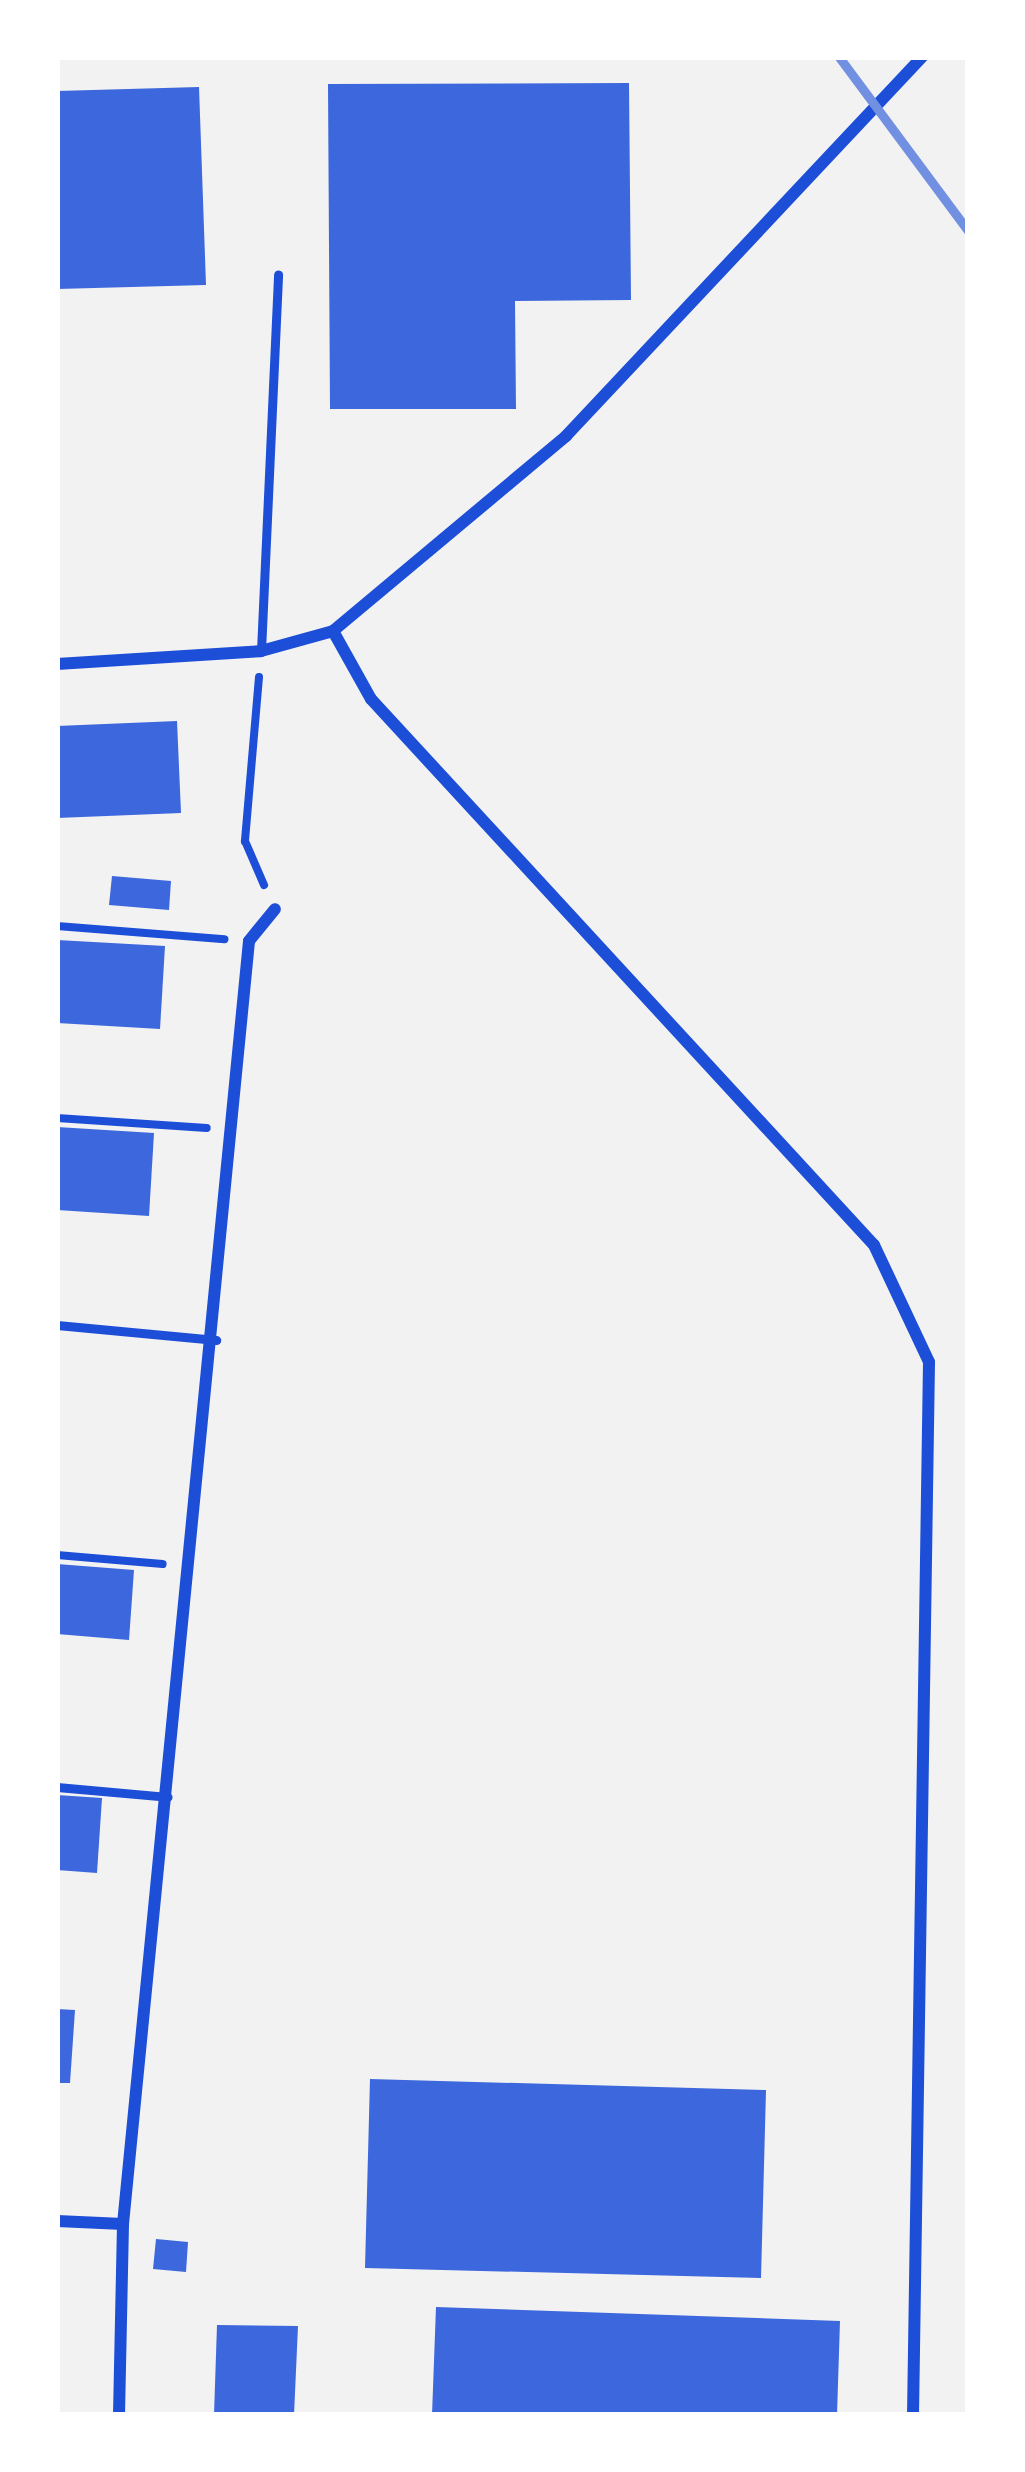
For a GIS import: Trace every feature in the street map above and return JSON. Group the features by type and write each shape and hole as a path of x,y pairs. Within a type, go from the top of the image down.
{"street":[{"path":"57,664 261,651 333,631 566,436 922,57"},
{"path":"333,631 371,699 874,1245 928,1362 913,2415"},
{"path":"119,2415 123,2224 194,1566 249,941 274,909"},
{"path":"57,2221 123,2224"}],"lane":[{"path":"261,651 278,274"},
{"path":"57,1325 215,1340"},
{"path":"57,1786 167,1797"}],"path":[{"path":"261,651 245,842 274,909"},
{"path":"57,926 249,941"},
{"path":"57,1118 233,1130"},
{"path":"57,1555 194,1566"}],"building":[{"path":"629,83 631,300 515,301 516,409 330,409 328,84"},
{"path":"199,87 206,285 57,289 57,91"},
{"path":"177,721 181,813 57,818 57,726"},
{"path":"112,876 171,881 169,910 109,905"},
{"path":"57,940 165,946 160,1029 57,1023"},
{"path":"57,1127 154,1133 149,1216 57,1210"},
{"path":"57,1564 134,1570 129,1640 57,1634"},
{"path":"57,1795 102,1798 97,1873 57,1870"},
{"path":"57,2009 75,2010 70,2083 57,2083"},
{"path":"370,2079 766,2090 761,2278 365,2268"},
{"path":"156,2239 188,2242 186,2272 153,2269"},
{"path":"436,2307 840,2321 837,2415 432,2415"},
{"path":"217,2325 298,2326 294,2415 214,2415"}],"railway":[{"path":"839,57 968,231"}]}
